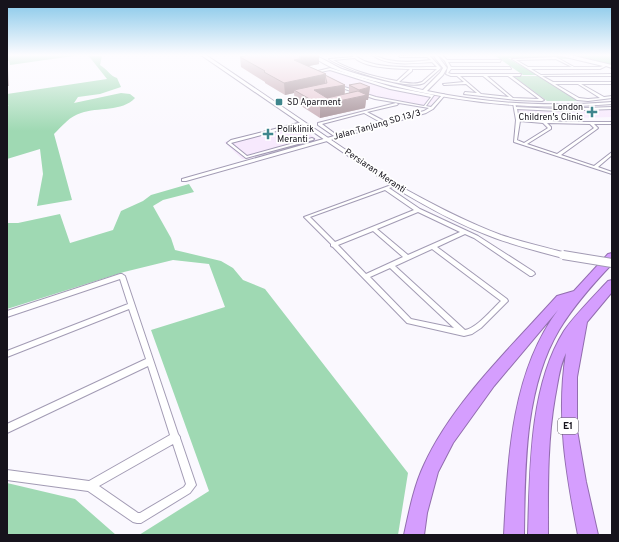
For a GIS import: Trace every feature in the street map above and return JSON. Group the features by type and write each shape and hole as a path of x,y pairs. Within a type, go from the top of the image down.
{"highway":[{"path":"514,535 517,460 523,419 539,359 549,337 579,294 612,257"},
{"name":"E1","path":"588,535 577,486 568,430 568,393 571,359 583,318 612,284"},
{"path":"414,535 418,512 430,470 447,437 489,381 561,299 579,294"},
{"path":"538,535 539,463 542,427 554,364 569,334 583,318"}],"main road":[{"name":"Persiaran Meranti","path":"240,80 421,202 469,224 515,242 562,254 612,263"},
{"path":"382,80 443,94 514,103 555,106 612,102"},
{"path":"384,80 407,87 443,94 527,102 597,104"},
{"path":"425,90 435,80"},
{"path":"407,87 431,84"},
{"path":"431,84 434,89 443,94"}],"street":[{"path":"366,80 391,88 433,96 424,106"},
{"path":"390,80 418,84 423,83 426,80"},
{"path":"464,80 480,95"},
{"path":"490,80 514,103 518,120 514,140 612,173"},
{"path":"514,103 542,100 516,80"},
{"path":"550,80 577,99 583,100 612,97"},
{"path":"444,84 467,83"},
{"path":"554,83 612,83"},
{"path":"577,83 603,98"},
{"path":"603,83 612,88"},
{"path":"331,84 375,98 432,108"},
{"path":"465,93 558,110 612,108"},
{"name":"Jalan Tanjung SD 13/3","path":"184,180 385,122 426,112 432,108 443,94"},
{"path":"336,136 319,124 396,104"},
{"path":"364,112 385,122"},
{"path":"518,120 612,123"},
{"path":"524,144 550,128 544,122"},
{"path":"302,123 229,143 246,157 312,139"},
{"path":"558,155 596,128 591,123"},
{"path":"595,167 612,153"},
{"path":"394,185 307,217 409,321 464,333 474,331 505,301 432,246"},
{"path":"385,188 418,210 476,237 532,274"},
{"path":"333,245 418,210"},
{"path":"373,228 408,258"},
{"path":"366,277 464,232"},
{"path":"391,265 464,333"},
{"path":"7,314 122,276 191,485 187,490 145,517 137,518 90,486 7,475"},
{"path":"7,354 132,305"},
{"path":"7,429 150,361"},
{"path":"90,486 176,437"}],"shaded area":[{"path":"320,80 367,80 439,96 428,108 375,99"},
{"path":"513,107 564,109 612,107 612,117 575,118 514,113"},
{"path":"295,124 318,140 248,159 242,159 224,142"}],"green space":[{"path":"98,80 118,80 121,87 100,94 78,97 74,103 121,93 130,94 135,98 130,102 117,107 77,114 54,134 72,200 37,206 43,174 40,149 7,159 7,106 9,106 7,105 7,94"},
{"path":"519,80 545,80 578,101 547,101"},
{"path":"189,184 194,192 163,200 153,206 171,238 175,250 221,261 233,268 243,280 265,289 408,473 398,535 139,535 209,491 151,330 225,307 209,264 173,260 124,272 7,309 7,223 18,223 60,214 70,243 113,230 121,211 143,201 151,195"},
{"path":"7,483 75,499 116,535 7,535"}],"building":[{"path":"279,80 297,80 284,83"},
{"path":"326,80 336,80 345,85 314,90 327,98 358,91 367,95 320,105 294,90 327,83"},
{"path":"360,83 370,87 359,90 349,85"}],"place":[{"name":"SD Aparment","path":"279,102"},
{"name":"London Children's Clinic","path":"592,112"},
{"name":"Poliklinik Meranti","path":"268,134"}]}
